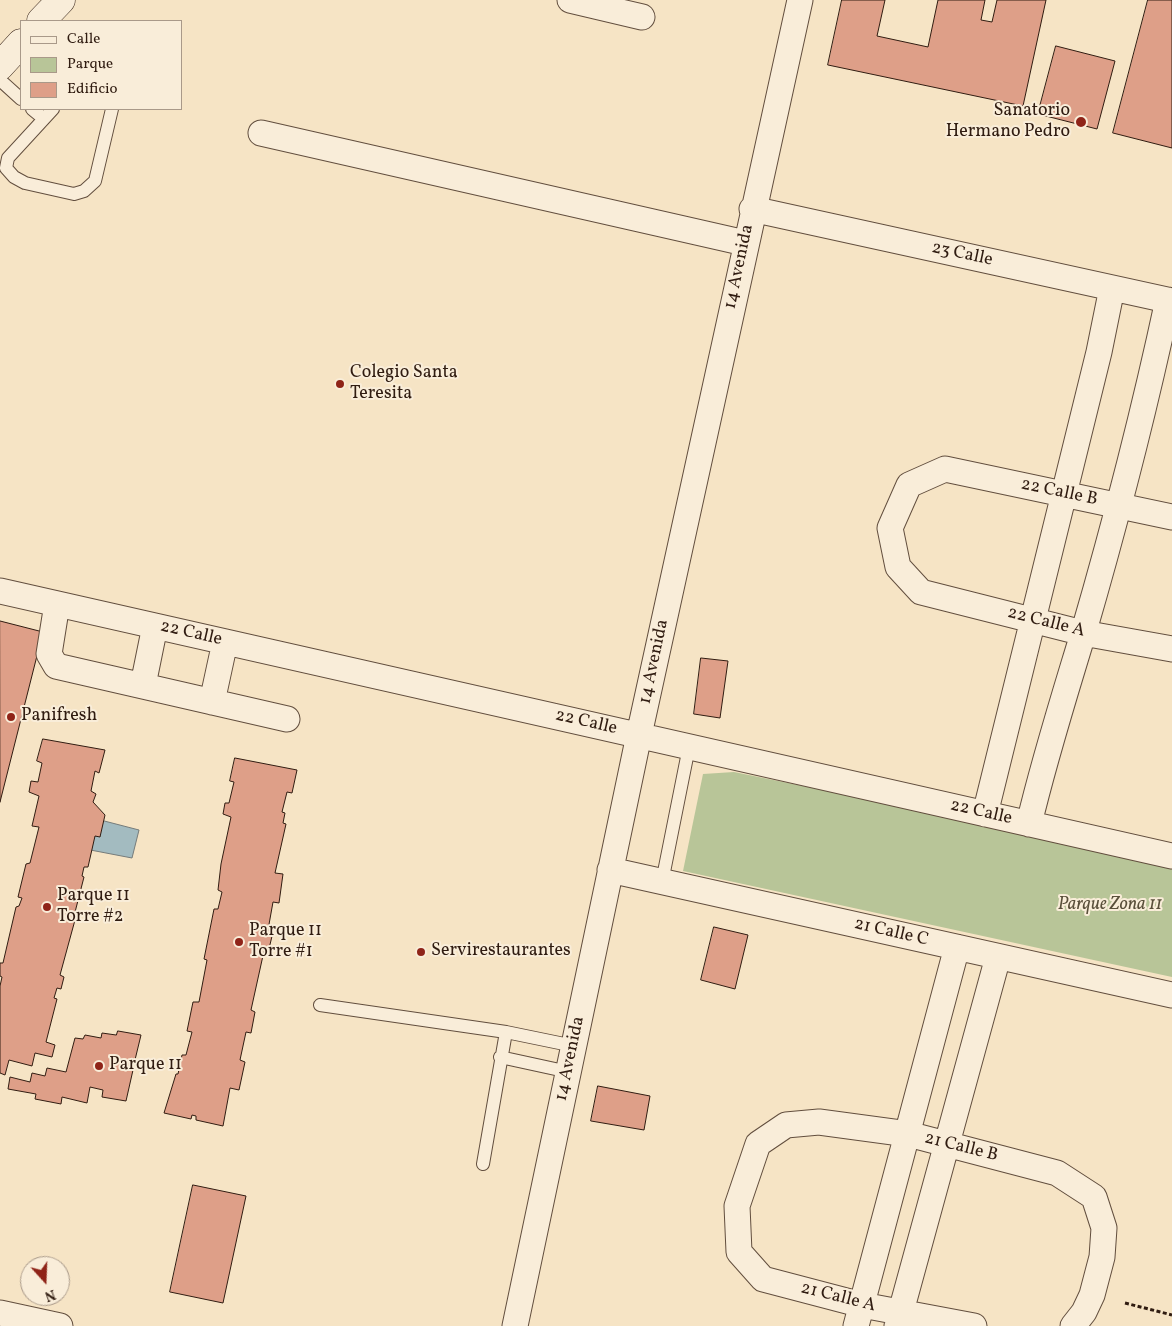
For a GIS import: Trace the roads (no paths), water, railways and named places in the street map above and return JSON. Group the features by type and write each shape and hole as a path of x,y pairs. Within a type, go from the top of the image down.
{"main road":[{"path":"42,20 61,0"}],"street":[{"path":"570,0 642,17"},
{"name":"14 Avenida","path":"515,1326 610,870 752,209 800,0"},
{"path":"261,133 745,243"},
{"name":"23 Calle","path":"752,209 1170,300"},
{"path":"984,814 1099,352 1112,288"},
{"path":"1029,824 1041,774 1084,633 1170,300"},
{"name":"22 Calle B","path":"921,592 898,567 890,528 909,486 945,469 1172,517"},
{"name":"22 Calle","path":"0,591 1172,856"},
{"name":"22 Calle A","path":"921,592 1084,633 1172,649"},
{"path":"58,604 49,654 56,666 287,719"},
{"path":"143,685 155,626"},
{"path":"212,702 225,642"},
{"name":"21 Calle C","path":"610,870 1172,995"},
{"path":"859,1315 957,947"},
{"path":"899,1319 998,957"},
{"name":"21 Calle B","path":"763,1279 739,1252 737,1206 758,1144 786,1125 819,1122 908,1134 1057,1173 1094,1197 1104,1228 1102,1257 1092,1295 1084,1312 1072,1326"},
{"name":"21 Calle A","path":"763,1279 859,1315 974,1326"},
{"path":"0,1313 60,1326"}],"lane":[{"path":"0,80 20,98"},
{"path":"33,110 43,118"},
{"path":"52,110 8,158 6,168 14,178 25,183 74,194 84,191 94,181 112,110"},
{"path":"662,882 689,747"},
{"path":"320,1005 506,1032 574,1046"},
{"path":"483,1164 500,1057 506,1032"},
{"path":"500,1057 569,1072"}],"water":[{"path":"85,816 139,830 132,858 80,848"}],"place":[{"name":"Sanatorio Hermano Pedro","path":"1081,122"},
{"name":"Colegio Santa Teresita","path":"340,384"},
{"name":"Panifresh","path":"11,717"},
{"name":"Parque 11 Torre #2","path":"47,907"},
{"name":"Parque 11 Torre #1","path":"239,942"},
{"name":"Servirestaurantes","path":"421,952"},
{"name":"Parque 11","path":"99,1066"}],"park label":[{"name":"Parque Zona 11","path":"1110,906"}]}
